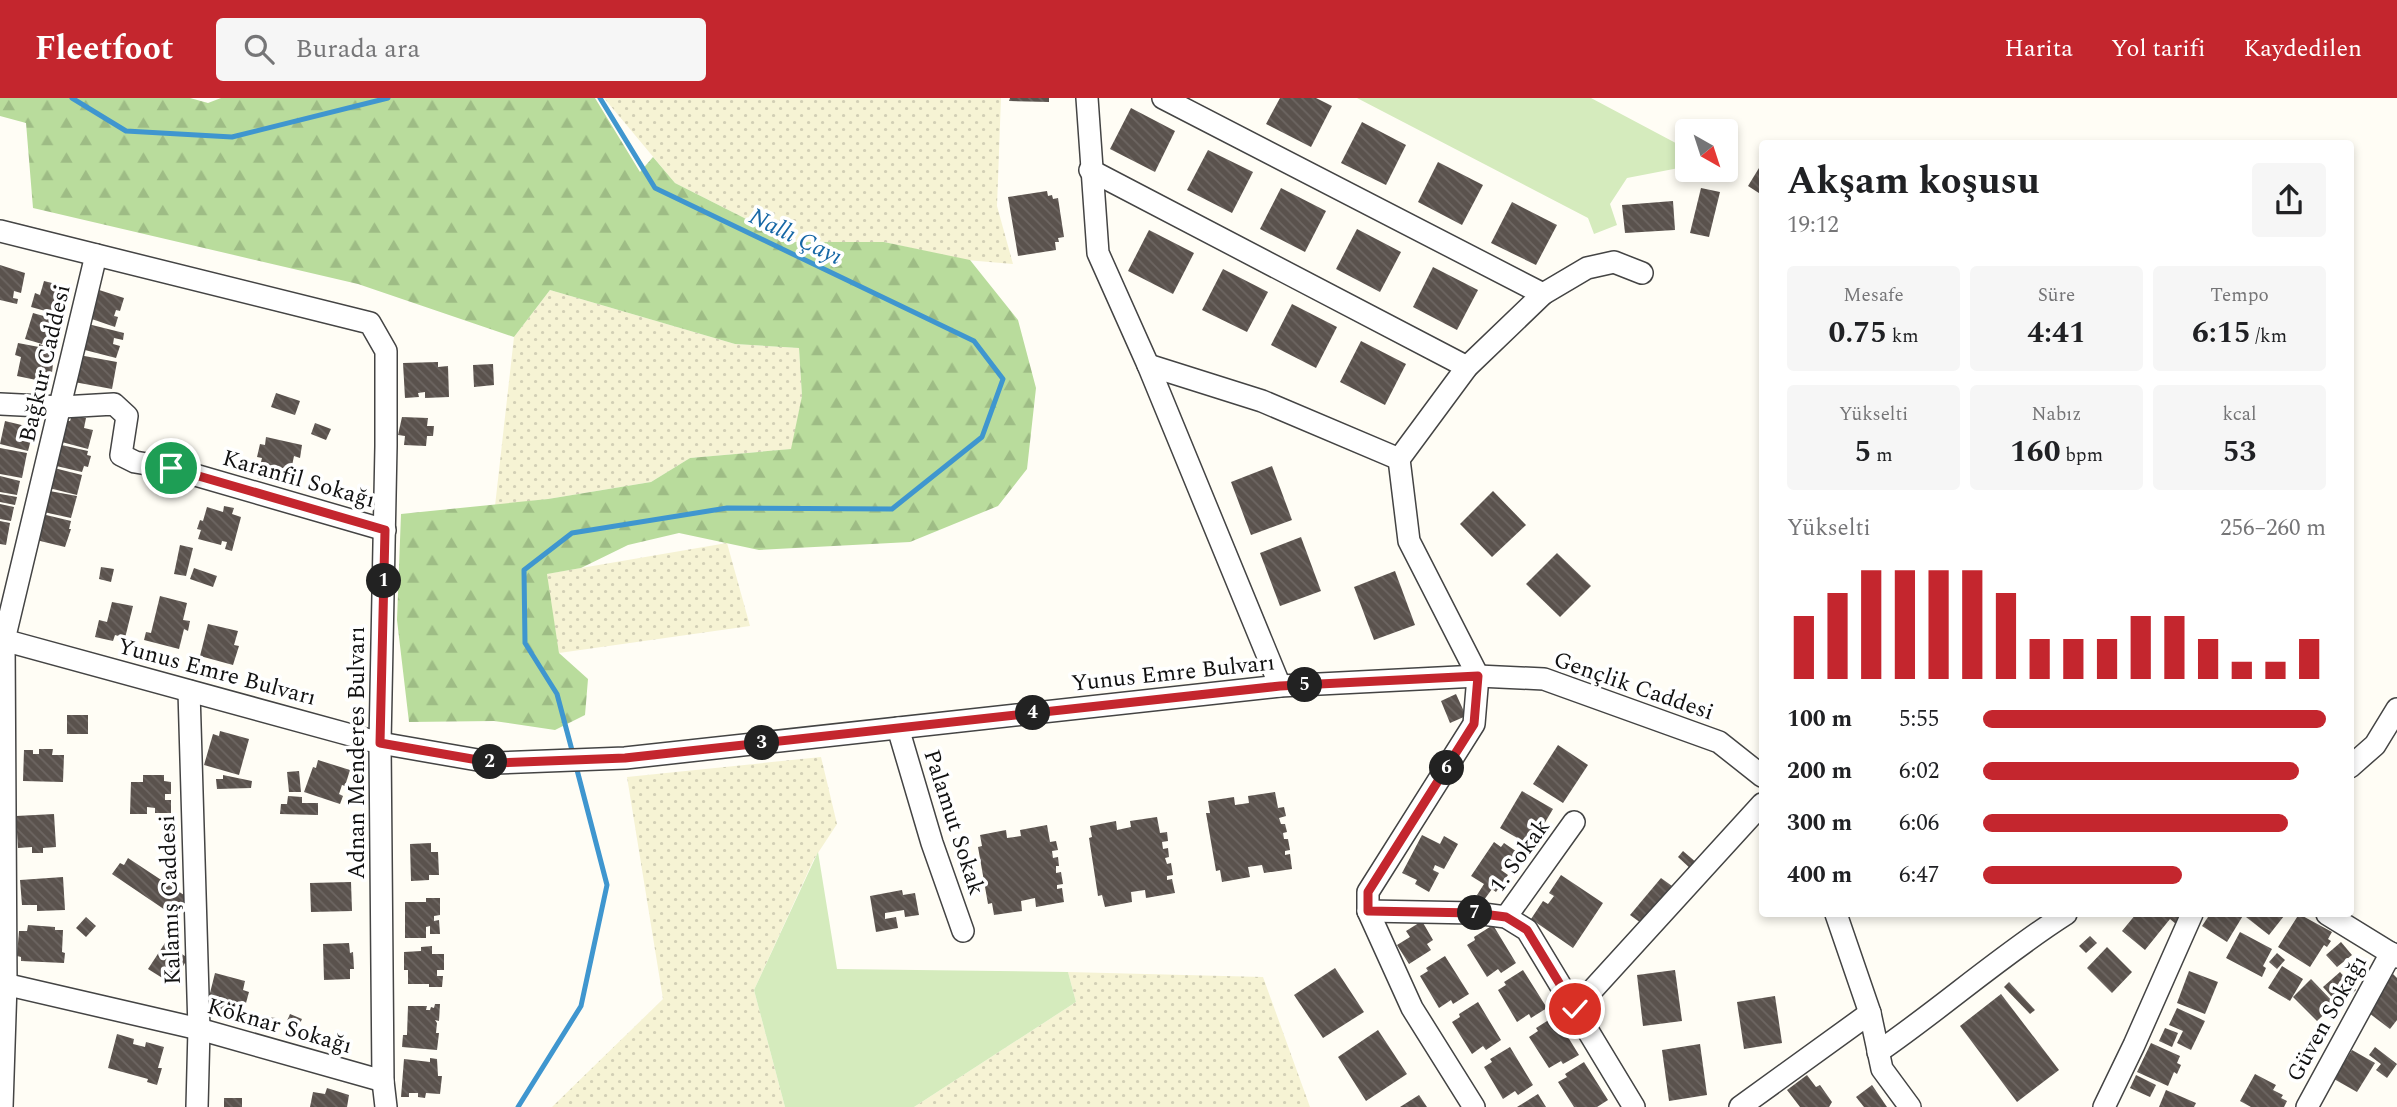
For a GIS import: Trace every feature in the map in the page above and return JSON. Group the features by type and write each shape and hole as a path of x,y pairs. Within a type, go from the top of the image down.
{"street":[{"path":"1087,98 1090,170 1098,253 1148,365 1280,686"},
{"path":"1163,98 1543,294"},
{"path":"1090,170 1467,367"},
{"name":"Adnan Menderes Bulvarı","path":"0,231 370,323 386,351 380,743 383,1081 386,1107"},
{"name":"Bağkur Caddesi","path":"2,1107 2,639 62,407 96,255"},
{"path":"1475,1107 1412,1008 1368,911 1368,892 1474,724 1478,676 1409,541 1399,460 1467,367 1543,294 1587,268 1614,262 1642,273"},
{"path":"1148,365 1262,401 1399,460"},
{"name":"Karanfil Sokağı","path":"0,404 62,407 114,404 127,416 121,454 135,462 171,468 385,530"},
{"name":"Yunus Emre Bulvarı","path":"2,639 380,743 495,763 625,758 1280,686 1478,676"},
{"name":"Gençlik Caddesi","path":"1478,676 1544,679 1719,741 1759,774"},
{"name":"Kalamış Caddesi","path":"189,691 199,1030 197,1107"},
{"path":"2354,763 2375,745 2397,709"},
{"name":"Palamut Sokak","path":"898,728 963,931"},
{"path":"1575,1009 1759,807"},
{"name":"1. Sokak","path":"1506,917 1574,822"},
{"path":"1368,911 1475,913 1506,917 1527,930 1634,1107"},
{"path":"1837,917 1870,1013 1882,1069 1910,1107"},
{"path":"1878,1052 1920,1023 2022,942 2061,917"},
{"path":"2104,1107 2191,917"},
{"path":"2332,917 2394,955"},
{"name":"Güven Sokağı","path":"2307,1107 2394,955"},
{"name":"Köknar Sokağı","path":"3,983 199,1030 383,1081"},
{"path":"1740,1107 1870,1013"}],"shaded area":[{"path":"604,98 1001,98 997,206 1013,264 966,260 884,242 792,242 675,183"},
{"path":"550,290 735,344 799,348 802,396 792,449 690,458 651,482 495,506 514,337"},
{"path":"727,543 750,626 559,653 546,574"},
{"path":"821,757 837,824 814,859 754,990 785,1107 552,1107 663,999 627,777"},
{"path":"1068,972 1263,977 1310,1107 914,1107 1076,1002"}],"green space":[{"path":"0,98 190,98 208,103 221,98 595,98 640,172 653,157 675,183 792,242 884,242 970,260 1018,320 1036,388 1027,469 998,506 910,542 759,550 679,533 628,545 581,568 547,574 559,653 588,679 585,715 555,730 494,721 409,722 397,620 401,514 548,499 651,482 690,458 791,449 802,396 799,348 735,344 550,290 514,337 358,284 33,208 26,123 0,116"},
{"path":"1357,98 1591,98 1675,143 1675,169 1627,178 1610,204 1617,225 1594,234 1588,218"},
{"path":"818,852 837,969 1068,972 1076,1002 914,1107 785,1107 754,990"}],"building":[{"path":"1010,98 1049,98 1049,102 1009,101"},
{"path":"1280,98 1316,98 1332,106 1311,147 1266,124"},
{"path":"1131,108 1175,131 1155,172 1110,149"},
{"path":"1362,122 1406,145 1386,185 1341,163"},
{"path":"1208,150 1253,172 1232,213 1187,190"},
{"path":"1438,162 1483,185 1462,225 1418,202"},
{"path":"1759,168 1759,193 1748,186"},
{"path":"1281,188 1326,211 1305,252 1260,229"},
{"path":"1701,188 1720,192 1709,237 1690,233"},
{"path":"1047,191 1048,196 1058,198 1064,237 1055,242 1056,250 1018,256 1008,197"},
{"path":"1673,201 1675,230 1625,233 1622,205"},
{"path":"1512,202 1557,225 1536,265 1491,243"},
{"path":"1357,229 1401,252 1380,292 1336,269"},
{"path":"1149,230 1194,253 1173,294 1128,271"},
{"path":"0,265 25,273 21,293 14,291 13,298 18,299 17,304 0,300"},
{"path":"1433,267 1478,290 1457,330 1413,307"},
{"path":"1223,269 1268,292 1247,332 1202,310"},
{"path":"44,281 68,287 65,297 69,298 64,316 31,307 35,293 40,295"},
{"path":"96,289 124,298 120,311 116,310 114,316 118,317 115,327 86,317"},
{"path":"1292,304 1337,327 1316,368 1271,345"},
{"path":"33,313 61,321 56,343 44,340 42,344 25,339"},
{"path":"88,324 124,333 123,340 114,338 113,344 120,346 116,358 81,349"},
{"path":"1361,341 1406,364 1385,405 1340,382"},
{"path":"18,343 39,347 39,344 49,347 48,351 54,353 52,373 48,372 46,382 17,376 21,357 15,355"},
{"path":"79,355 117,362 112,389 74,382"},
{"path":"438,362 438,367 448,366 449,397 425,398 425,392 418,393 419,397 405,398 403,363"},
{"path":"493,364 494,385 474,387 473,365"},
{"path":"276,393 300,401 295,415 271,407"},
{"path":"72,415 86,418 84,428 93,430 88,449 58,441 64,420 70,421"},
{"path":"402,417 428,418 427,426 434,426 433,436 427,436 426,446 404,445 405,436 398,435"},
{"path":"5,421 34,428 28,451 0,444"},
{"path":"315,423 331,429 326,440 311,434"},
{"path":"266,437 302,445 300,458 294,456 288,485 257,478 262,458 257,457 260,444 265,445"},
{"path":"57,444 88,451 87,455 91,456 88,467 84,466 82,472 52,465"},
{"path":"0,448 27,453 22,478 0,474"},
{"path":"1272,466 1292,520 1251,535 1231,482"},
{"path":"50,467 82,475 77,495 45,487"},
{"path":"0,476 20,481 17,495 0,492"},
{"path":"44,490 77,496 71,518 39,511"},
{"path":"1493,491 1526,525 1492,557 1460,524"},
{"path":"0,494 17,497 15,505 0,502"},
{"path":"0,504 14,507 11,521 0,519"},
{"path":"224,506 234,508 232,514 241,517 232,551 225,549 227,542 222,541 221,545 198,539 201,530 197,529 200,520 203,521 207,507 223,512"},
{"path":"42,514 71,521 65,547 36,540"},
{"path":"0,521 10,523 6,545 0,544"},
{"path":"1301,537 1321,591 1280,606 1260,553"},
{"path":"180,545 193,548 186,576 174,574"},
{"path":"1557,553 1591,586 1560,617 1526,584"},
{"path":"101,567 114,569 111,582 99,579"},
{"path":"194,568 217,576 213,587 190,579"},
{"path":"1395,571 1415,625 1374,640 1354,587"},
{"path":"160,596 187,603 183,620 190,621 188,631 184,629 179,649 144,640 146,632 151,633"},
{"path":"112,602 133,606 125,638 115,635 113,641 95,637 99,620 107,622"},
{"path":"208,624 238,631 234,645 239,646 233,665 200,656"},
{"path":"1456,694 1466,716 1450,723 1441,701"},
{"path":"67,715 88,715 88,734 67,734"},
{"path":"220,731 249,739 239,775 204,765 213,734 219,736"},
{"path":"1558,745 1588,765 1563,803 1533,784"},
{"path":"39,749 53,749 52,755 64,755 63,782 23,781 24,750 33,750 33,754 39,754"},
{"path":"318,760 350,770 345,786 342,785 339,794 343,796 340,804 304,792"},
{"path":"299,771 301,792 289,792 287,772"},
{"path":"143,775 164,775 164,781 171,782 171,794 165,794 165,800 171,800 171,813 155,813 155,808 147,807 147,814 130,814 131,782 143,782"},
{"path":"223,775 252,781 251,788 217,789 216,779 223,779"},
{"path":"1522,791 1553,809 1531,846 1500,828"},
{"path":"1275,792 1278,808 1284,807 1286,816 1279,818 1281,824 1285,824 1287,832 1283,833 1284,839 1288,839 1290,850 1285,851 1285,855 1290,854 1292,869 1264,873 1262,865 1248,867 1250,877 1222,882 1220,870 1216,871 1206,813 1210,813 1208,801 1234,797 1235,805 1249,803 1248,796"},
{"path":"288,796 302,797 302,803 318,803 318,815 280,814 281,804 287,804"},
{"path":"54,814 56,847 43,848 43,853 32,853 32,847 18,848 16,816"},
{"path":"1157,817 1160,833 1167,832 1168,841 1162,842 1163,849 1168,848 1169,857 1165,858 1167,864 1171,863 1173,875 1167,876 1167,880 1172,879 1175,893 1146,898 1145,890 1131,892 1132,902 1105,907 1102,895 1098,896 1089,838 1092,837 1090,826 1116,821 1117,830 1131,827 1130,821"},
{"path":"1047,825 1050,842 1056,841 1058,850 1052,851 1053,858 1058,857 1059,866 1056,866 1056,873 1061,872 1063,884 1057,885 1057,889 1062,888 1064,902 1036,907 1035,898 1021,901 1022,911 994,915 992,903 988,904 978,847 982,846 980,835 1006,830 1007,838 1021,836 1020,830"},
{"path":"1422,835 1440,844 1444,836 1458,844 1444,869 1435,865 1433,870 1439,873 1429,892 1415,884 1417,880 1402,873"},
{"path":"1494,842 1501,847 1504,843 1523,856 1512,872 1504,866 1501,870 1508,875 1496,892 1492,889 1484,900 1477,895 1484,884 1471,876"},
{"path":"431,843 431,852 438,852 439,875 429,875 429,880 411,881 410,844"},
{"path":"1683,851 1698,864 1692,870 1678,857"},
{"path":"128,858 190,899 177,918 112,874 120,863 124,865"},
{"path":"1561,875 1603,903 1573,948 1531,919 1543,901 1548,904 1554,896 1549,893"},
{"path":"63,877 65,910 37,911 37,905 22,905 20,880"},
{"path":"1661,878 1672,886 1641,923 1630,915"},
{"path":"351,882 352,911 311,912 310,883"},
{"path":"902,890 903,895 915,893 919,915 905,917 904,910 885,913 885,919 896,917 898,928 876,932 870,896"},
{"path":"426,898 440,898 440,915 434,916 434,921 439,920 440,934 430,934 430,926 426,927 426,938 405,938 405,902 426,902"},
{"path":"86,917 96,926 86,937 76,928"},
{"path":"2134,917 2181,917 2176,924 2170,919 2145,950 2122,931"},
{"path":"2208,917 2242,917 2227,942 2202,926"},
{"path":"2246,917 2283,917 2269,935"},
{"path":"2297,917 2304,917 2332,932 2328,939 2331,941 2327,947 2324,945 2310,967 2278,947"},
{"path":"1422,921 1433,940 1427,944 1431,950 1409,964 1397,945 1410,937 1406,931"},
{"path":"28,925 63,930 64,963 21,961 21,957 17,956 19,931 27,931"},
{"path":"1493,925 1516,963 1501,973 1498,969 1487,977 1467,945"},
{"path":"2240,932 2272,949 2263,966 2266,968 2262,977 2226,958"},
{"path":"2090,936 2097,943 2086,953 2079,946"},
{"path":"2341,942 2352,955 2337,967 2326,955"},
{"path":"165,943 188,958 172,984 148,969"},
{"path":"349,943 350,953 353,952 354,969 350,969 350,979 324,980 323,944"},
{"path":"432,946 432,954 444,954 444,970 437,970 437,976 443,976 442,987 408,984 408,970 404,970 404,952 421,951 421,947"},
{"path":"2107,947 2132,972 2112,993 2087,968"},
{"path":"2277,953 2285,960 2277,969 2269,962"},
{"path":"1445,956 1469,994 1453,1004 1451,1000 1439,1008 1420,976 1428,971 1426,968"},
{"path":"2282,966 2303,979 2290,1001 2268,988"},
{"path":"1335,968 1364,1012 1323,1038 1294,995"},
{"path":"1523,970 1547,1008 1531,1018 1529,1014 1517,1022 1498,990 1506,985 1504,982"},
{"path":"1675,970 1682,1021 1643,1026 1637,975"},
{"path":"2189,971 2218,982 2205,1014 2177,1003"},
{"path":"2340,972 2356,990 2339,1005 2323,987"},
{"path":"215,973 245,981 243,990 249,992 246,1003 241,1001 237,1016 206,1009"},
{"path":"2393,974 2397,978 2397,1020 2390,1029 2365,1010"},
{"path":"2311,979 2335,1004 2317,1021 2293,997"},
{"path":"2009,982 2035,1010 2030,1014 2004,987"},
{"path":"2001,994 2059,1070 2017,1102 1960,1026"},
{"path":"1775,996 1782,1043 1744,1049 1737,1002"},
{"path":"1478,1002 1501,1040 1486,1050 1483,1046 1472,1054 1452,1022"},
{"path":"435,1004 440,1004 439,1021 435,1020 436,1033 439,1033 437,1050 402,1047 403,1035 407,1035 408,1006 427,1006 426,1010 430,1010"},
{"path":"2177,1008 2205,1021 2191,1050 2177,1043 2183,1031 2169,1025"},
{"path":"290,1014 302,1019 298,1028 286,1023"},
{"path":"1555,1016 1579,1055 1549,1068 1529,1037 1538,1031 1536,1028"},
{"path":"265,1017 276,1018 274,1031 263,1030"},
{"path":"2165,1028 2178,1033 2172,1047 2159,1041"},
{"path":"1378,1030 1407,1074 1366,1101 1338,1057"},
{"path":"117,1034 134,1039 133,1044 145,1047 146,1042 164,1047 157,1085 147,1082 148,1079 108,1068"},
{"path":"2151,1043 2180,1056 2177,1063 2181,1065 2177,1074 2174,1072 2168,1086 2137,1072"},
{"path":"1700,1044 1707,1095 1669,1101 1662,1050"},
{"path":"1510,1047 1533,1085 1518,1095 1515,1091 1503,1099 1484,1067 1492,1062 1490,1059"},
{"path":"2375,1047 2397,1064 2387,1078 2376,1070 2381,1064 2369,1055"},
{"path":"2352,1050 2375,1063 2357,1092 2334,1079"},
{"path":"430,1058 437,1059 438,1076 442,1076 440,1094 426,1093 425,1098 418,1097 418,1093 409,1093 409,1097 401,1097 404,1059 430,1062"},
{"path":"1584,1062 1608,1100 1597,1107 1574,1107 1558,1082"},
{"path":"2255,1074 2276,1085 2273,1090 2283,1095 2281,1098 2287,1101 2284,1107 2251,1107 2240,1101"},
{"path":"1807,1075 1816,1087 1820,1085 1832,1102 1829,1107 1800,1107 1787,1090"},
{"path":"2136,1075 2156,1085 2150,1097 2130,1088"},
{"path":"1872,1085 1887,1107 1864,1107 1856,1097"},
{"path":"327,1088 349,1095 347,1107 310,1107 313,1092 325,1094"},
{"path":"2166,1090 2196,1103 2194,1107 2159,1107"},
{"path":"1538,1094 1546,1107 1517,1107"},
{"path":"1419,1095 1427,1107 1400,1107"},
{"path":"224,1098 242,1098 242,1107 224,1107"}],"waterway":[{"name":"Nallı Çayı","path":"72,98 126,131 232,137 388,98"},
{"path":"573,754 557,694 525,643 524,570 572,533 727,508 892,509 982,437 1003,379 974,341 655,188 600,98"},
{"path":"518,1107 581,1006 607,885 576,766"}],"route":[{"path":"171,468 385,530 380,743 495,763 625,758 1280,686 1478,676 1474,724 1368,892 1368,911 1475,913 1506,917 1527,930 1575,1009"}]}
